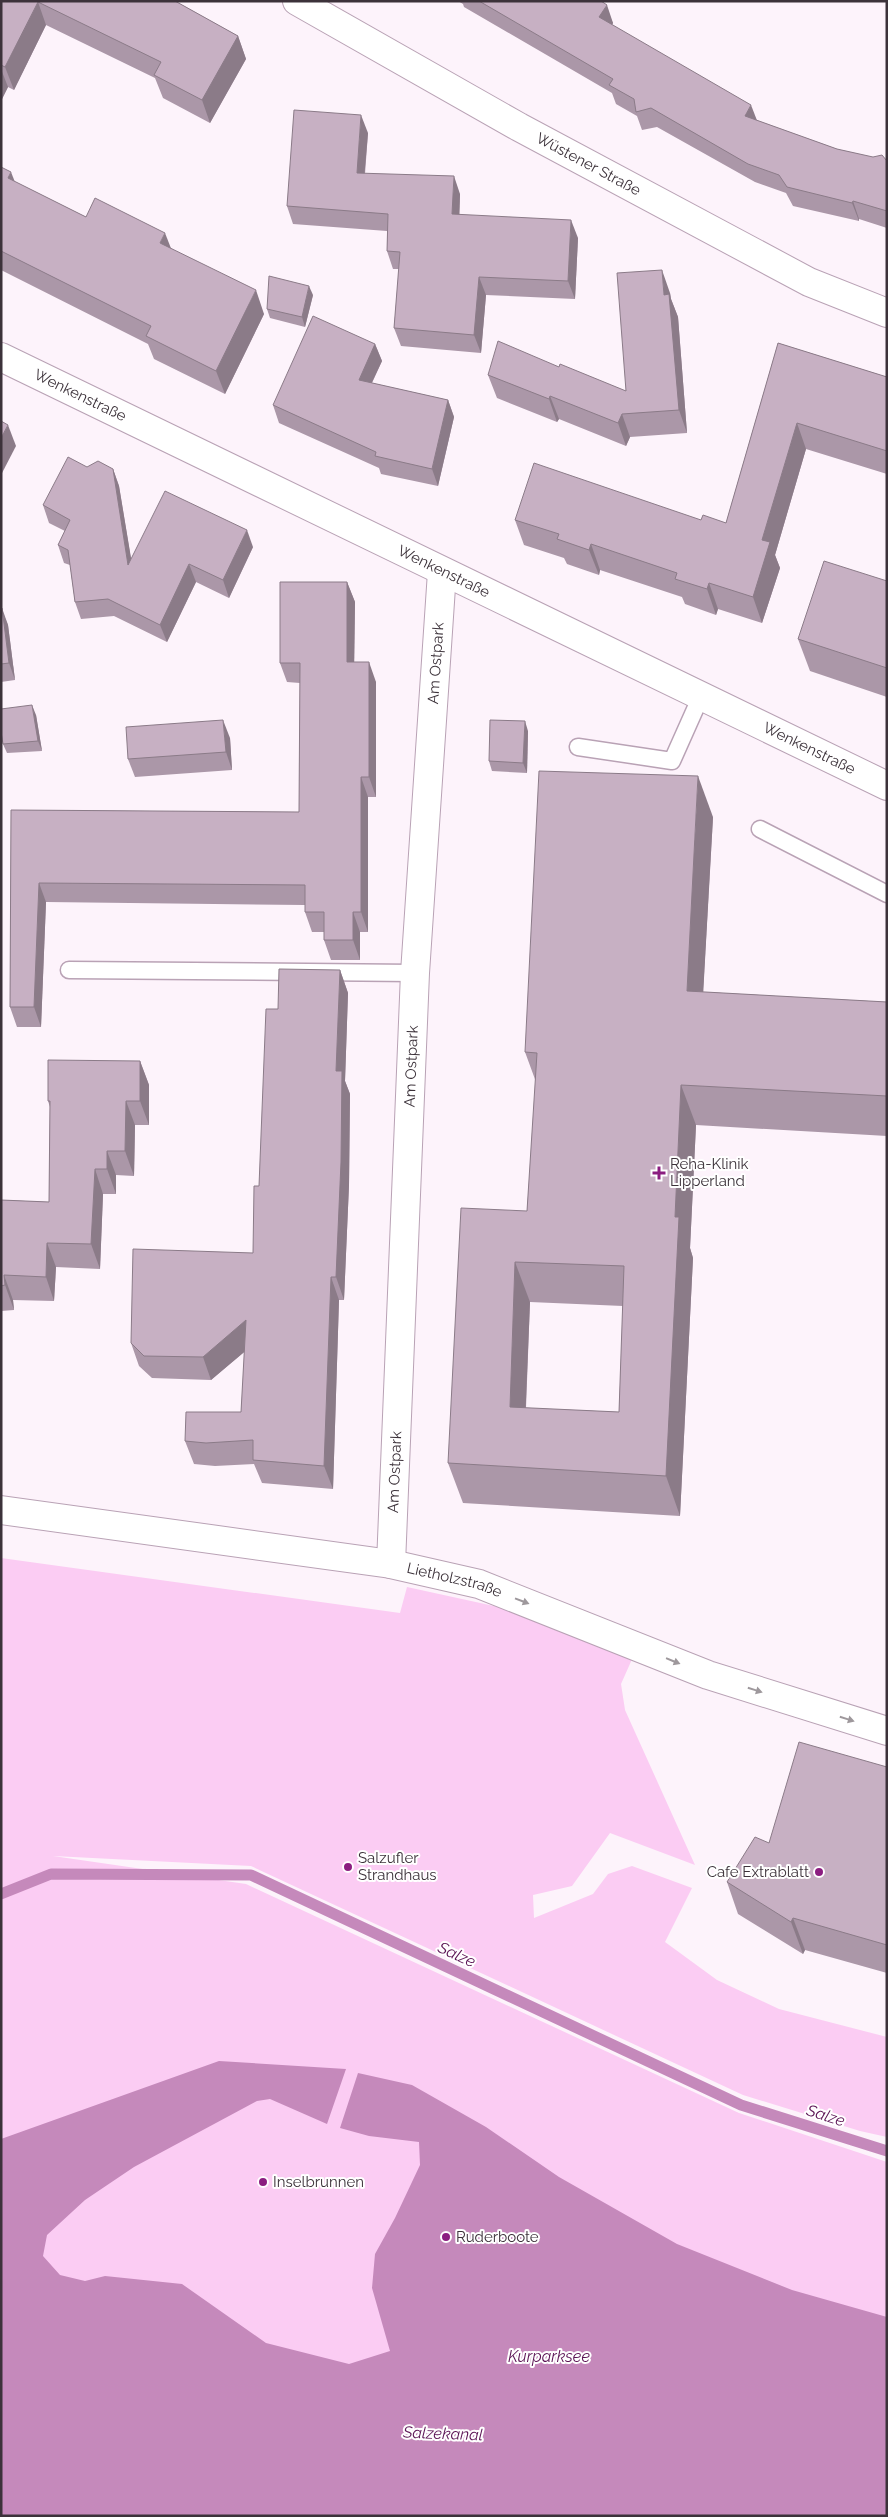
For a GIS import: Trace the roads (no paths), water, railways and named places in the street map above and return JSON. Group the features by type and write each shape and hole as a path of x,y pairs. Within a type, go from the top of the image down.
{"street":[{"name":"Wüstener Straße","path":"297,1 519,127 809,282 887,313"},
{"name":"Wenkenstraße","path":"1,357 887,786"},
{"name":"Am Ostpark","path":"391,1564 415,973 442,572"},
{"name":"Lietholzstraße","path":"1,1510 391,1564 479,1584 708,1676 887,1731"}],"lane":[{"path":"578,747 672,761 701,696"},
{"path":"760,829 887,894"},
{"path":"69,970 415,973"}],"water":[{"name":"Kurparksee","path":"219,2061 346,2069 327,2124 270,2099 257,2101 134,2167 85,2200 47,2235 43,2256 60,2275 85,2281 105,2276 182,2284 266,2343 349,2364 390,2351 372,2288 375,2254 395,2218 420,2165 419,2142 369,2136 340,2128 358,2073 412,2085 486,2127 559,2177 677,2244 792,2290 887,2317 887,2516 1,2516 1,2139"}],"waterway":[{"name":"Salze","path":"1,1894 51,1874 251,1875 741,2105 887,2151"}],"place":[{"name":"Reha-Klinik Lipperland","path":"659,1173"},
{"name":"Salzufler Strandhaus","path":"348,1867"},
{"name":"Cafe Extrablatt","path":"819,1872"},
{"name":"Inselbrunnen","path":"263,2182"},
{"name":"Ruderboote","path":"446,2237"}],"water label":[{"name":"Salzekanal","path":"443,2433"}]}
